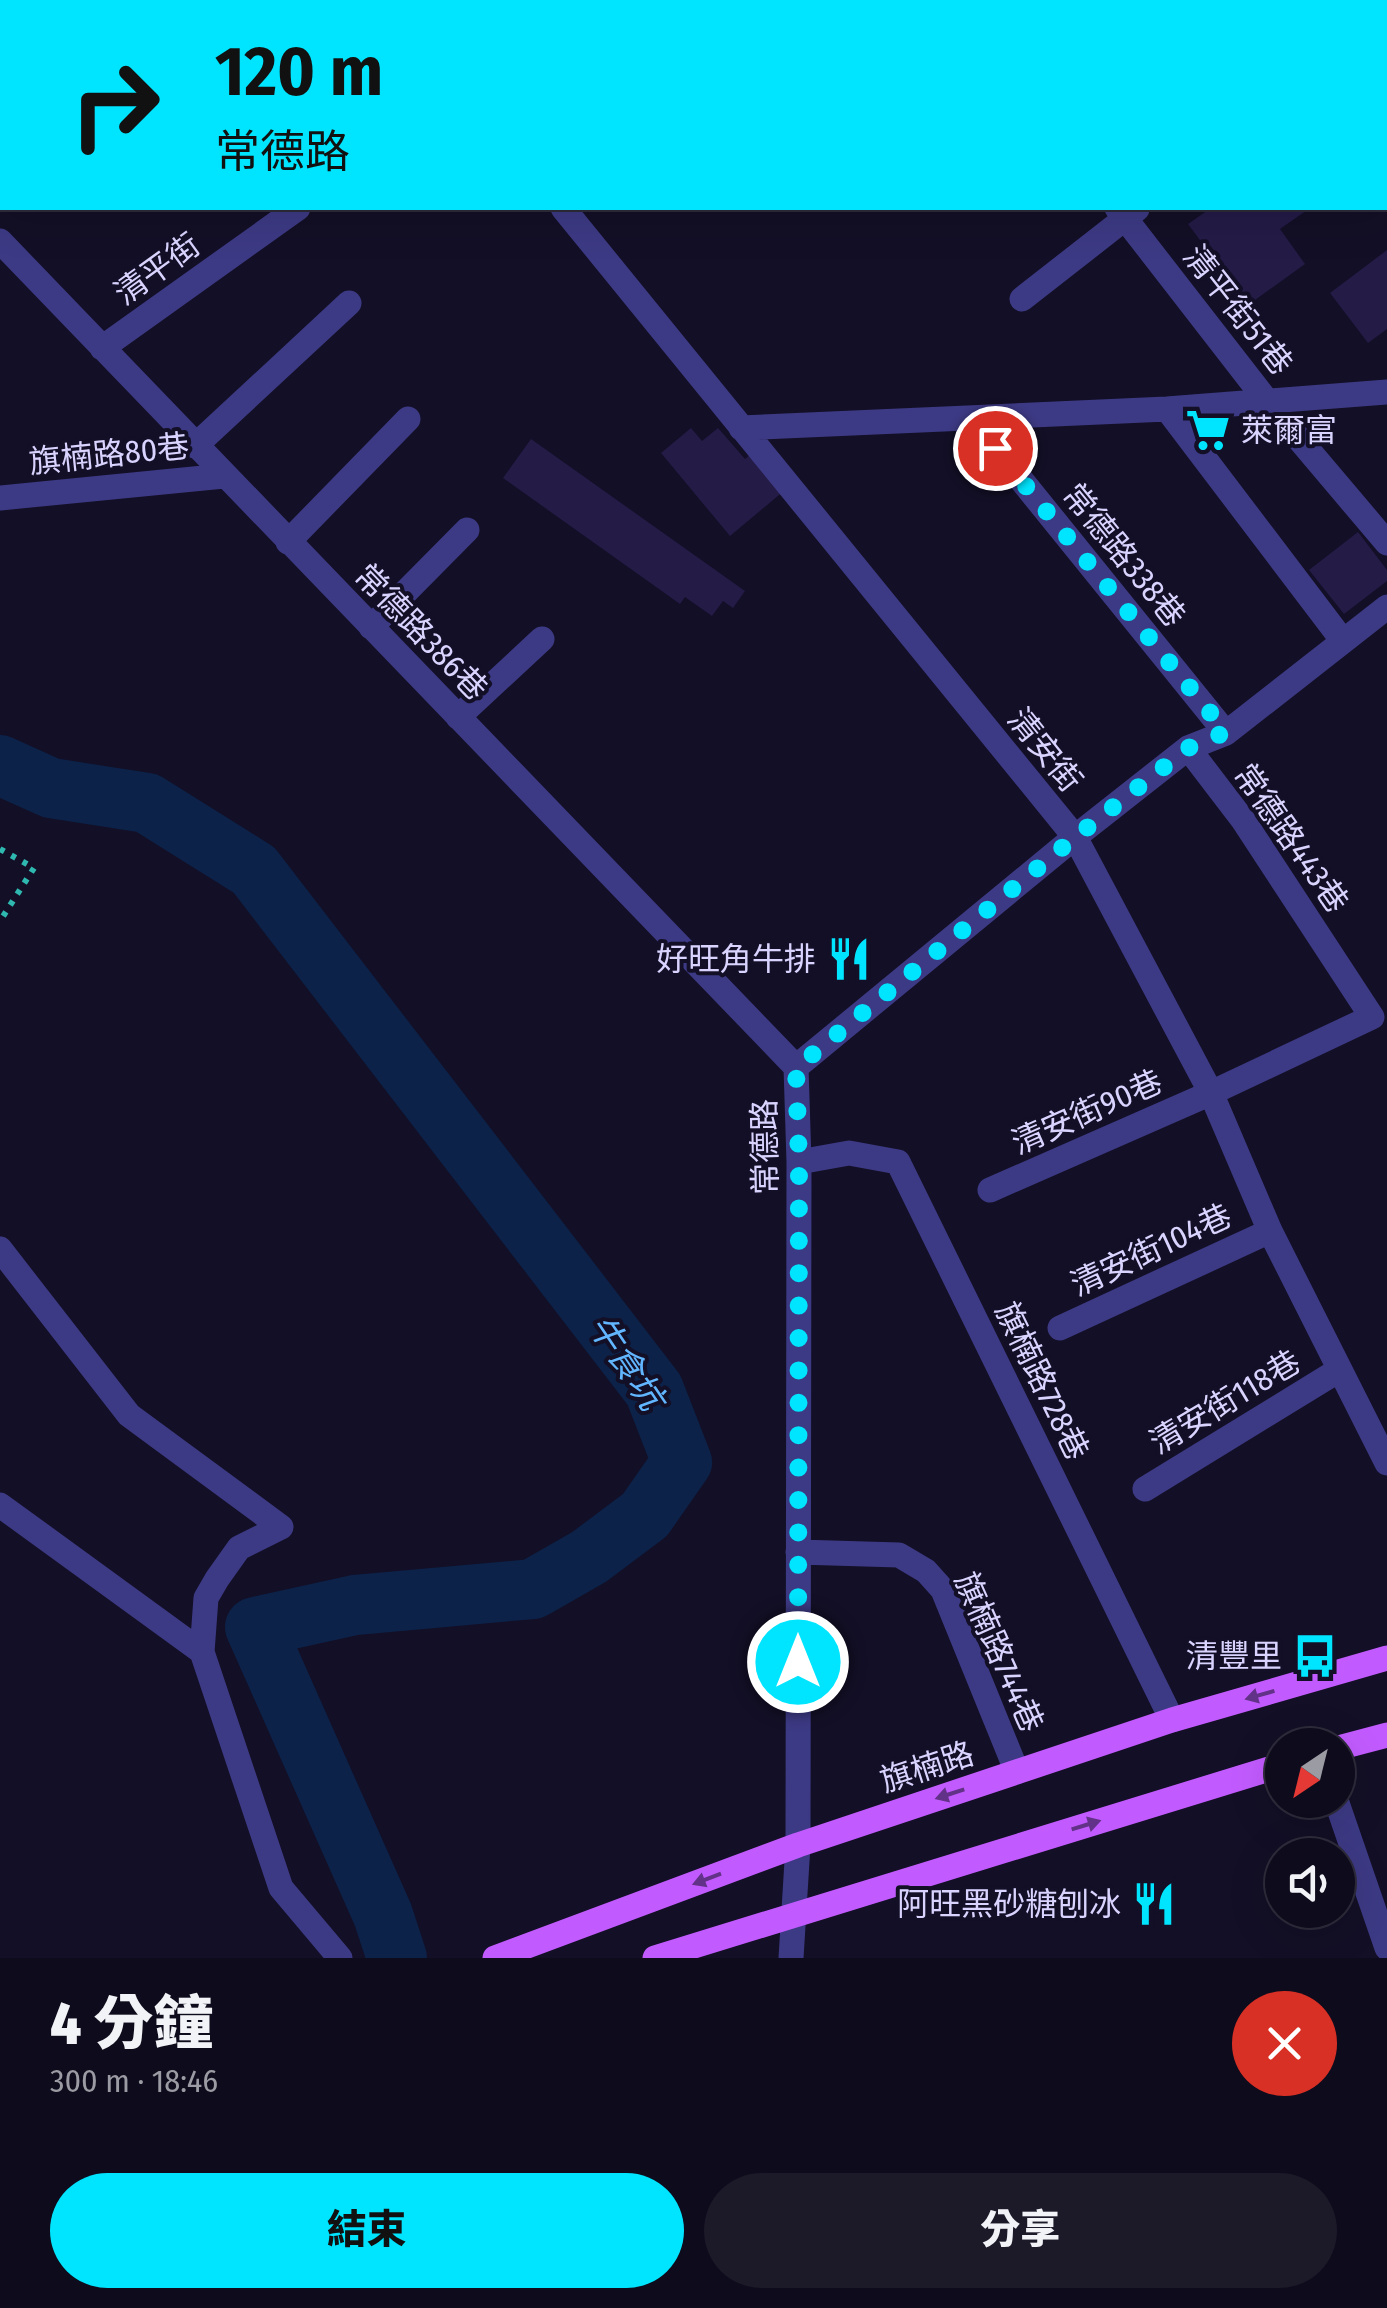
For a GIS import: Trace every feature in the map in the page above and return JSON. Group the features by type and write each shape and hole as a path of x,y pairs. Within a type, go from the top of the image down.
{"main road":[{"name":"旗楠路","path":"495,1958 798,1844 1172,1720 1387,1658"},
{"path":"1355,1743 1387,1734"},
{"path":"655,1958 1265,1770"}],"street":[{"name":"清平街","path":"102,348 295,210"},
{"name":"清安街","path":"564,210 1074,838 1211,1093 1270,1231 1387,1463"},
{"path":"1022,299 1127,211"},
{"name":"清平街51巷","path":"1127,211 1266,400 1387,543"},
{"name":"常德路386巷","path":"0,241 796,1068"},
{"path":"196,446 349,302"},
{"path":"741,428 972,419 1387,392"},
{"path":"1168,408 1343,641"},
{"path":"288,542 408,419"},
{"name":"常德路338巷","path":"972,419 1226,732"},
{"name":"旗楠路80巷","path":"0,498 224,476"},
{"path":"372,628 467,530"},
{"name":"常德路","path":"791,1958 798,1844 796,1068 1188,748 1226,732 1387,607"},
{"path":"458,717 542,639"},
{"name":"常德路443巷","path":"1188,748 1243,820 1372,1017"},
{"name":"清安街90巷","path":"990,1190 1372,1017"},
{"name":"旗楠路728巷","path":"799,1162 849,1154 898,1162 1172,1720"},
{"name":"清安街104巷","path":"1060,1328 1270,1231"},
{"path":"0,1250 129,1415 282,1527 238,1548 216,1579 206,1598 202,1652 280,1888 340,1958"},
{"name":"清安街118巷","path":"1144,1489 1339,1370"},
{"path":"0,1505 202,1652"},
{"name":"旗楠路744巷","path":"798,1552 899,1555 926,1571 943,1590 1017,1772"},
{"path":"1342,1818 1387,1948"}],"path":[{"path":"0,849 34,868 0,921"}],"building":[{"path":"1208,210 1307,210 1280,229 1305,264 1248,305 1188,224"},
{"path":"1387,250 1387,329 1368,343 1330,293"},
{"path":"691,428 702,441 718,428 745,459 759,447 791,485 730,536 661,453"},
{"path":"531,439 745,591 733,608 723,601 712,616 685,597 680,604 503,478"},
{"path":"1358,532 1387,570 1387,581 1344,614 1309,570"}],"waterway":[{"name":"牛食坑","path":"0,765 51,788 147,803 254,870 654,1390 682,1462 645,1515 589,1557 533,1589 355,1605 255,1627 383,1915 397,1958"}],"place":[{"name":"萊爾富","path":"1208,430"},
{"name":"好旺角牛排","path":"849,959"},
{"name":"清豐里","path":"1315,1656"},
{"name":"阿旺黑砂糖刨冰","path":"1154,1904"}],"route":[{"path":"798,1662 796,1068 1188,748 1226,732 995,448"}]}
